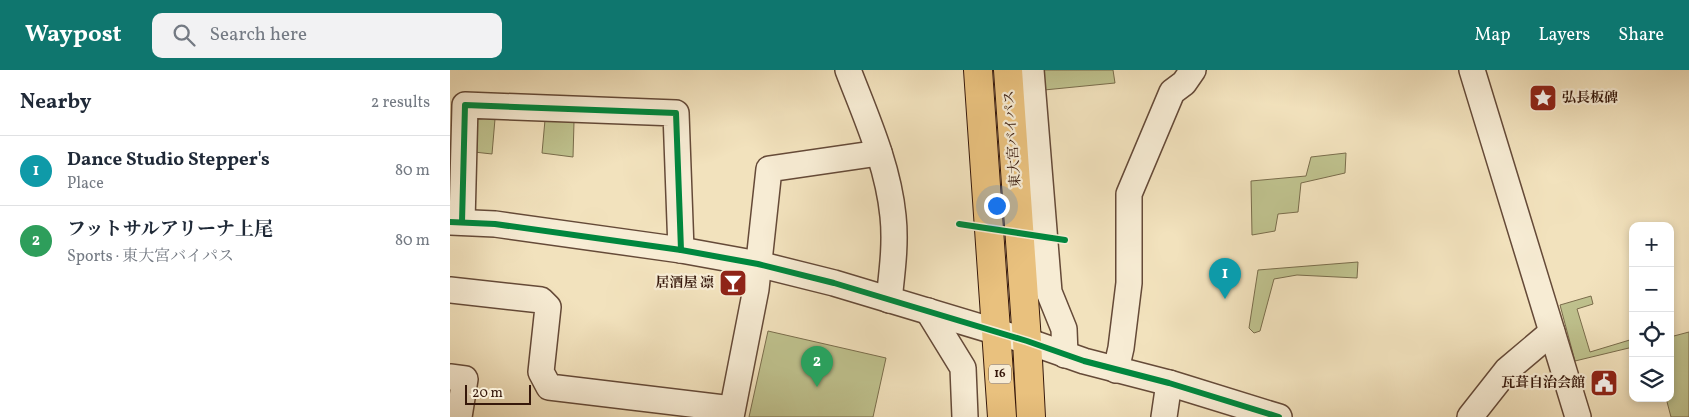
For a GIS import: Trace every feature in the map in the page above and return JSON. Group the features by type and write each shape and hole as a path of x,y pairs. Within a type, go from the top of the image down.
{"highway":[{"name":"16","path":"978,70 1002,417"},
{"name":"東大宮バイパス","path":"1008,70 1028,341 1031,417"}],"street":[{"path":"848,70 889,185 895,242 889,300"},
{"path":"1031,70 1049,292 1064,329 1065,355"},
{"path":"1116,370 1130,283 1129,194 1172,92 1184,83 1193,70"},
{"path":"1472,70 1578,417"},
{"path":"681,250 676,113 465,105 456,222 495,224 681,250 758,264 834,283 1028,341 1065,355 1169,383 1278,417"},
{"path":"450,290 541,300 548,307 541,372 549,387 732,413 756,289 769,169 879,153"},
{"path":"928,311 963,368 965,417"},
{"path":"1470,417 1507,370 1552,332"},
{"path":"450,377 465,379 459,417"},
{"path":"1164,417 1169,383"}],"green space":[{"path":"1043,70 1113,70 1115,83 1044,90"},
{"path":"482,116 495,119 492,154 474,152 474,124"},
{"path":"545,120 574,122 573,157 542,153"},
{"path":"1346,153 1345,173 1301,183 1298,212 1278,214 1275,231 1252,235 1251,181 1306,176 1311,157"},
{"path":"1358,262 1357,278 1297,275 1274,279 1260,331 1254,333 1249,328 1258,270"},
{"path":"1591,296 1593,304 1577,309 1590,352 1629,340 1629,348 1575,361 1560,305"},
{"path":"768,331 886,358 873,417 749,417"},
{"path":"1689,332 1689,417 1671,417 1667,402 1674,402 1674,336"}],"cycle path":[{"path":"462,222 465,105 676,113 681,250"},
{"path":"450,222 495,224 681,250 758,264 834,283 1027,341 1084,361 1169,383 1279,417"},
{"path":"959,224 1065,240"}],"place":[{"name":"弘長板碑","path":"1543,98"},
{"name":"居酒屋 凛","path":"733,283"},
{"name":"Dance Studio Stepper's","path":"1225,299"},
{"name":"瓦葺自治会館","path":"1604,383"},
{"name":"フットサルアリーナ上尾","path":"817,387"}]}
